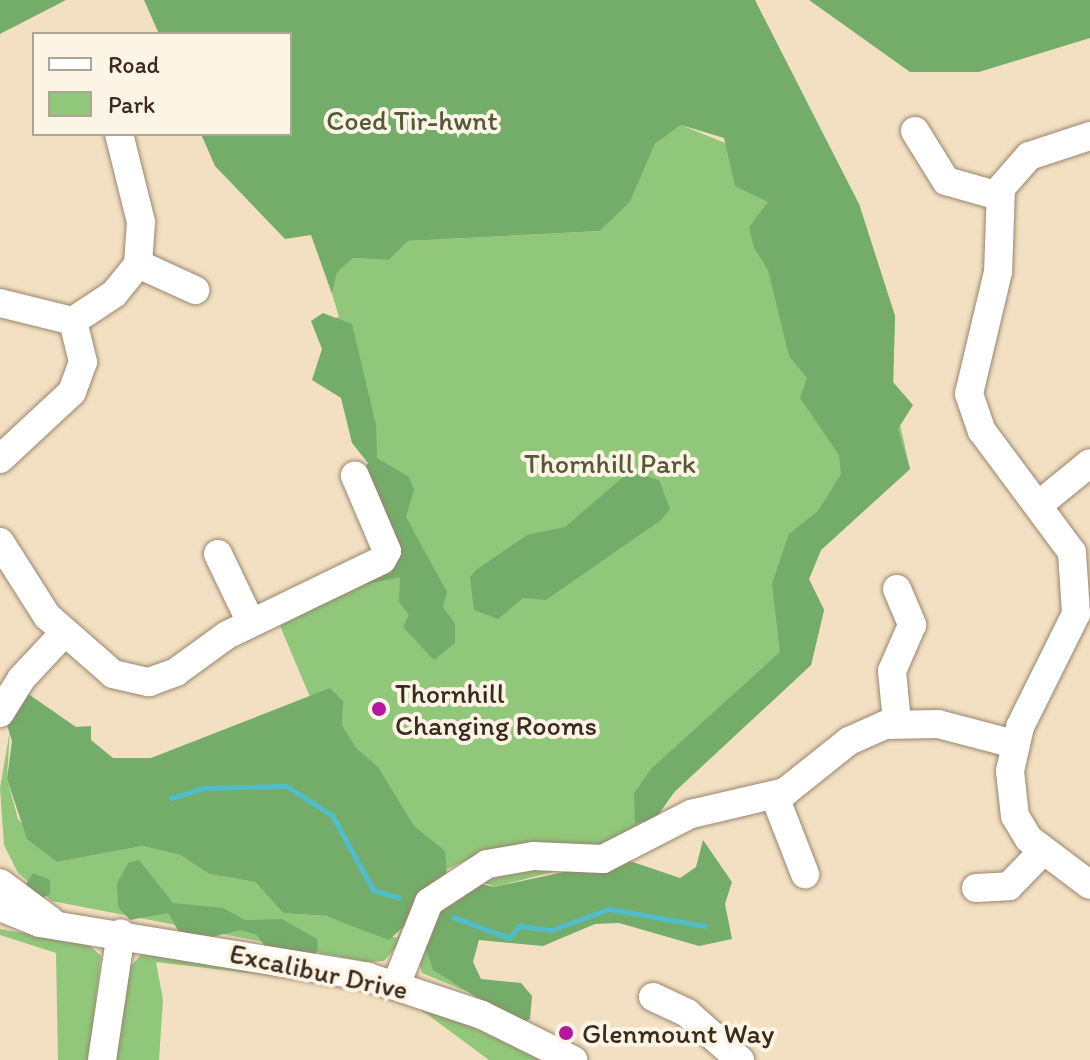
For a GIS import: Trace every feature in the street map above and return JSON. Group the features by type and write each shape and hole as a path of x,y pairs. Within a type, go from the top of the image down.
{"street":[{"path":"915,131 946,181 999,196"},
{"path":"0,303 73,321 114,294 138,264 141,222 120,136"},
{"path":"1090,136 1029,156 999,196 1000,256 969,394 982,431 1041,503 1072,552 1081,628 1014,744 1012,804 1041,853 1090,885"},
{"path":"138,264 195,290"},
{"path":"0,459 72,392 83,362 73,321"},
{"path":"1041,503 1090,463"},
{"path":"0,542 24,587 65,632 113,674 149,682 251,623 386,556 366,487 355,476"},
{"path":"218,554 251,623"},
{"path":"897,589 912,625 892,671 897,722"},
{"path":"0,713 65,632"},
{"path":"396,985 429,902 469,872 518,857 603,859 691,814 775,797 849,741 897,722 938,724 1014,744"},
{"path":"775,797 805,874"},
{"path":"976,888 1009,886 1041,853"},
{"name":"Excalibur Drive","path":"0,883 52,921"},
{"name":"Excalibur Drive","path":"0,907 52,921 396,985 482,1015 573,1060"},
{"path":"102,1060 121,933"},
{"path":"653,997 687,1013 740,1060"}],"green space":[{"path":"0,0 66,0 0,34"},
{"name":"Coed Tir-hwnt","path":"144,0 755,0 859,204 895,316 893,382 913,405 898,429 910,469 821,550 809,579 824,610 811,665 675,791 654,821 635,823 634,793 652,768 780,652 772,584 789,534 818,511 841,474 839,455 800,398 807,378 789,356 768,270 754,248 749,227 768,202 735,186 724,138 681,125 655,144 630,202 600,231 408,241 389,260 353,258 337,273 332,294 311,235 285,239 215,166 202,136 292,136 292,32 158,32"},
{"path":"809,0 1090,0 1090,38 979,72 910,72"},
{"name":"Thornhill Park","path":"681,125 848,193 859,204 895,316 893,393 910,469 821,550 809,579 824,610 811,665 636,828 598,846 478,855 438,873 313,704 280,626 401,561 330,319 339,317 332,294 337,273 353,258 389,260 408,241 600,231 630,202 655,144"},
{"path":"323,313 352,324 376,425 377,458 409,477 414,490 406,517 447,592 443,607 455,624 455,643 434,660 403,627 409,615 399,602 400,577 353,587 381,567 361,473 368,463 352,443 341,398 312,380 322,349 311,321"},
{"path":"629,472 659,480 670,509 661,520 546,600 523,598 498,619 474,610 470,577 476,570 527,535 565,527"},
{"path":"330,688 343,701 342,725 356,748 378,767 414,826 445,851 447,876 494,887 624,859 680,878 696,867 703,840 732,882 725,904 732,939 699,946 619,923 595,924 543,946 479,940 473,962 481,979 521,983 532,996 530,1019 519,1024 433,970 415,916 389,940 326,916 283,913 255,882 209,874 180,855 143,846 57,862 27,839 7,779 12,741 4,715 27,693 76,727 91,726 91,740 113,758 151,758"},
{"path":"10,730 7,779 18,819 57,862 143,846 180,855 209,874 255,882 283,913 325,916 397,938 404,922 396,947 384,961 367,962 52,901 18,873 4,845 0,788"},
{"path":"139,860 173,903 223,908 245,920 282,919 317,939 318,948 314,956 267,949 257,935 240,930 212,937 179,932 168,913 130,920 118,907 117,884 128,863"},
{"path":"540,869 557,871 494,887 481,881"},
{"path":"33,873 50,880 50,894 37,901 25,886"},
{"path":"0,929 88,944 101,956 89,1060 58,1060 56,953 0,935"},
{"path":"428,931 447,979 480,997 422,973 418,958"},
{"path":"141,955 276,976 156,962 163,1000 159,1060 115,1060 130,967"},
{"path":"420,1009 466,1024 540,1060 489,1060"}],"waterway":[{"path":"171,798 203,788 286,786 332,815 373,890 399,898"},
{"path":"453,917 509,938 519,926 551,930 609,909 705,926"}],"place":[{"name":"Thornhill Changing Rooms","path":"379,709"},
{"name":"Glenmount Way","path":"566,1033"}]}
